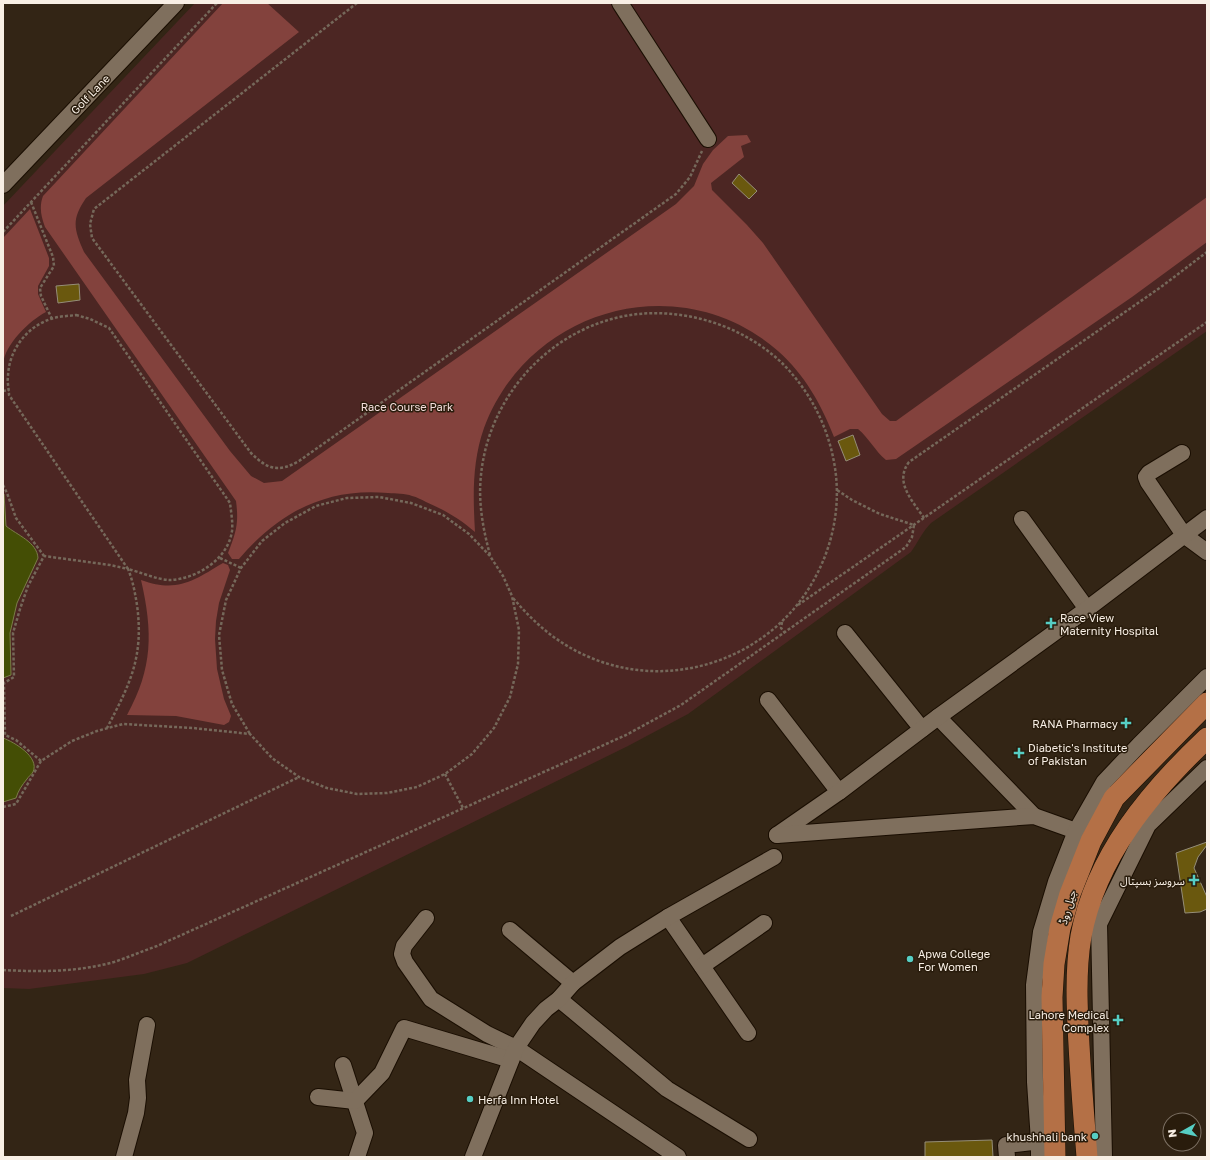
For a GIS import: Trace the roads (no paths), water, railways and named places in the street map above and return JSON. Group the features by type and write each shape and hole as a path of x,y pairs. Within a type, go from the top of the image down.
{"main road":[{"name":"جیل روڈ","path":"1050,1146 1052,997 1054,970 1060,928 1070,894 1090,841 1114,798 1207,703"},
{"name":"جیل روڈ","path":"1087,1157 1076,992 1081,936 1093,893 1113,850 1136,816 1179,764 1207,738"}],"street":[{"name":"Golf Lane","path":"3,185 176,3"},
{"path":"620,3 708,139"},
{"path":"1182,453 1148,473 1146,477 1184,535 1207,552"},
{"path":"1076,831 1034,816 777,835 839,792 938,717 1087,609 1207,518"},
{"path":"1022,519 1087,609"},
{"path":"845,633 922,729"},
{"path":"1050,1146 1035,1082 1034,985 1041,932 1056,882 1076,831 1104,782 1207,677"},
{"path":"768,700 839,792"},
{"path":"938,717 1034,816"},
{"path":"1104,1157 1099,924 1148,825 1207,768"},
{"path":"473,1157 513,1054 533,1023 546,1009 559,999 573,984 620,947 668,917 774,857"},
{"path":"668,917 748,1033"},
{"path":"426,918 404,946 402,954 405,962 431,999 487,1034 513,1054 678,1157"},
{"path":"702,966 764,923"},
{"path":"510,930 573,984"},
{"path":"559,999 667,1089 750,1139"},
{"path":"124,1157 136,1113 138,1098 137,1080 147,1025"},
{"path":"355,1101 382,1073 404,1028 513,1054"},
{"path":"343,1065 365,1133 357,1157"},
{"path":"318,1097 355,1101"},
{"path":"1007,1157 1006,1144 1050,1146"},
{"path":"1039,1157 1050,1146"}],"place":[{"name":"Race View Maternity Hospital","path":"1051,623"},
{"name":"RANA Pharmacy","path":"1126,723"},
{"name":"Diabetic's Institute of Pakistan","path":"1019,753"},
{"name":"سروسز ہسپتال","path":"1194,880"},
{"name":"Apwa College For Women","path":"910,959"},
{"name":"Lahore Medical Complex","path":"1118,1020"},
{"name":"Herfa Inn Hotel","path":"470,1099"},
{"name":"khushhali bank","path":"1095,1136"}],"park label":[{"name":"Race Course Park","path":"407,406"}]}
